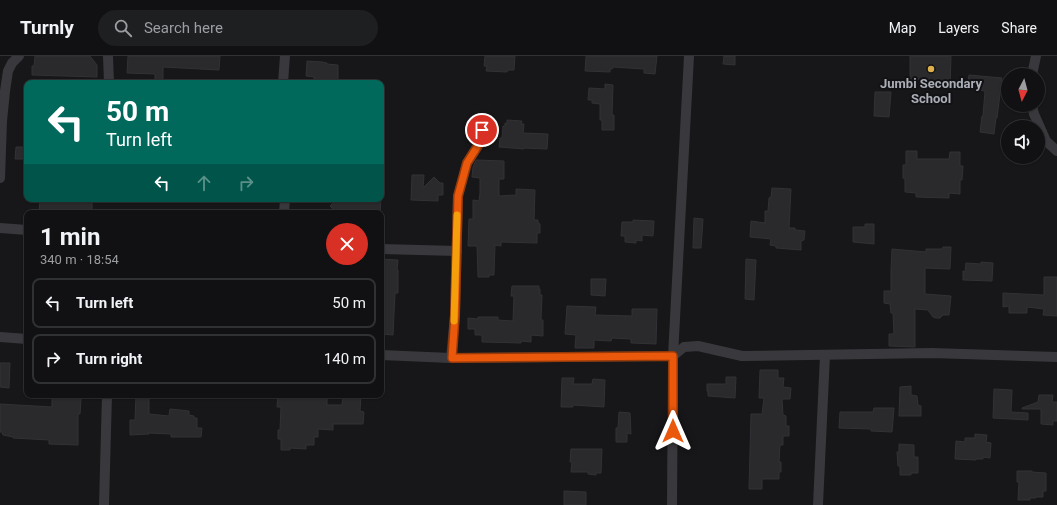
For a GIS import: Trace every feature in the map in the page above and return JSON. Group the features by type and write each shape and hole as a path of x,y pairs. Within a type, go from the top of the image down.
{"street":[{"path":"0,178 2,121 8,71 12,63 19,56"},
{"path":"108,56 109,80"},
{"path":"283,80 285,56"},
{"path":"672,505 673,356 689,56"},
{"path":"1033,68 1036,56"},
{"path":"1034,112 1046,141 1057,151"},
{"path":"452,358 455,315 458,196 467,163 479,144 482,130"},
{"path":"0,228 24,230"},
{"path":"384,249 456,251"},
{"path":"0,337 24,339"},
{"path":"384,355 452,358 673,356 684,347 698,346 742,356 932,353 1057,356"},
{"path":"818,505 825,355"},
{"path":"104,505 107,398"}],"building":[{"path":"35,56 90,56 97,65 97,77 32,75 32,66 34,66"},
{"path":"128,56 220,56 219,70 163,67 163,80 155,80 155,74 127,73"},
{"path":"485,56 515,56 514,70 508,70 507,72 486,71 487,66 484,66"},
{"path":"586,56 657,56 655,74 644,73 644,69 613,67 610,69 610,72 585,71"},
{"path":"724,56 735,56 735,65 723,64"},
{"path":"910,56 951,56 950,87 934,86 934,80 910,79"},
{"path":"307,61 338,65 338,80 314,80 314,77 306,76"},
{"path":"969,75 1001,78 994,134 980,132 985,91 967,88"},
{"path":"605,84 613,85 612,115 614,115 614,130 602,130 602,120 600,120 600,104 592,103 592,100 588,100 589,88 605,89"},
{"path":"875,92 891,92 889,117 874,116"},
{"path":"507,120 522,121 521,124 524,124 523,133 548,134 547,149 499,147 500,138 502,138 503,126 505,126 505,123 507,124"},
{"path":"16,147 24,147 24,159 15,159"},
{"path":"906,151 917,151 917,159 949,159 950,152 960,152 960,166 963,166 962,180 960,180 960,194 949,193 949,198 916,197 916,193 905,192 903,165 906,165"},
{"path":"476,160 504,161 504,179 499,179 499,196 516,195 516,189 535,190 534,220 538,220 538,223 540,224 540,233 537,233 537,243 501,242 501,246 495,245 494,275 489,275 489,277 478,277 477,246 468,246 469,219 473,219 473,200 479,201 480,193 480,178 472,177 473,167"},
{"path":"412,175 424,175 423,188 434,177 440,183 443,183 443,195 438,195 438,201 411,200"},
{"path":"772,188 791,189 789,228 805,231 804,240 801,241 801,250 776,248 776,246 770,245 771,239 750,237 751,221 765,223 765,211 768,211 769,198 771,197"},
{"path":"40,202 92,202 92,210 39,210"},
{"path":"334,202 381,202 380,210 332,210 330,206"},
{"path":"694,218 703,219 701,248 693,248"},
{"path":"633,220 654,221 653,236 642,235 642,241 636,240 636,243 625,242 625,236 621,236 622,222 633,222"},
{"path":"865,224 874,224 874,244 853,242 853,227 865,227"},
{"path":"943,247 951,247 950,269 925,268 925,294 951,296 949,315 943,315 940,318 936,318 933,317 928,310 915,309 915,347 889,346 889,334 894,334 893,313 891,313 890,304 884,303 884,291 891,291 892,249 926,252 926,249 942,249"},
{"path":"384,259 398,260 398,293 395,293 393,335 384,334"},
{"path":"746,259 756,260 754,300 745,299"},
{"path":"981,262 993,263 992,281 963,280 963,271 965,272 966,263 981,264"},
{"path":"1044,277 1057,277 1057,316 1043,315 1044,309 1027,307 1027,313 1009,313 1009,306 1003,307 1003,293 1044,295"},
{"path":"591,279 606,279 605,296 591,295"},
{"path":"512,286 539,286 540,295 542,295 541,320 543,320 543,336 531,335 531,342 521,341 521,343 482,342 482,335 475,335 475,329 468,329 468,318 478,319 478,317 498,317 498,320 513,321 514,296 511,296"},
{"path":"567,306 596,307 595,315 632,316 632,309 657,309 656,344 631,343 631,339 612,338 611,341 594,340 594,348 575,348 576,335 565,334"},
{"path":"0,363 10,363 9,388 0,387"},
{"path":"760,370 778,370 778,378 784,378 783,387 791,388 790,399 782,399 783,415 786,416 786,426 789,426 789,436 783,436 783,445 780,445 779,462 781,462 781,472 779,472 779,479 762,479 762,489 749,489 751,414 762,414 764,398 759,398"},
{"path":"726,377 736,377 735,398 708,396 707,384 726,384"},
{"path":"562,378 574,378 573,384 592,384 593,379 605,380 604,407 573,405 573,407 561,407"},
{"path":"911,386 911,395 917,396 918,405 921,406 921,416 899,416 900,387"},
{"path":"994,389 1012,390 1011,412 1028,413 1028,420 993,418"},
{"path":"1039,395 1053,395 1052,402 1057,402 1057,421 1053,421 1053,425 1041,424 1041,409 1022,409 1038,402"},
{"path":"52,398 81,399 80,414 78,414 78,445 49,444 49,440 13,438 3,435 2,432 0,432 0,404 52,407"},
{"path":"136,398 149,398 149,414 169,416 170,409 189,411 189,415 197,418 197,428 202,428 201,437 171,437 171,434 148,433 149,434 130,435 130,420 135,420"},
{"path":"278,398 327,398 327,405 342,405 343,398 361,398 360,411 364,412 363,424 333,424 333,430 318,429 318,437 314,437 314,445 306,445 306,449 290,448 290,450 281,450 281,439 278,439 278,430 280,430 281,407 277,407"},
{"path":"874,408 894,408 892,432 871,431 871,429 839,428 840,412 873,412"},
{"path":"619,412 630,413 631,434 627,433 627,442 616,442 616,428 618,428"},
{"path":"975,434 987,435 986,442 991,443 990,458 983,457 983,459 976,460 955,459 956,441 965,442 965,438 975,438"},
{"path":"899,444 914,445 914,457 918,457 918,473 911,473 911,475 900,475 897,452 899,452"},
{"path":"571,449 602,449 601,473 596,473 596,475 588,474 588,472 571,472"},
{"path":"1017,471 1046,473 1046,491 1043,491 1043,497 1030,498 1030,500 1018,500 1019,482 1017,482"},
{"path":"564,491 586,492 586,505 564,505"}],"slow traffic":[{"path":"454,321 457,215"}],"place":[{"name":"Jumbi Secondary School","path":"931,69"}],"route":[{"path":"482,130 479,144 467,163 458,196 455,315 452,358 673,356 673,431"}]}
